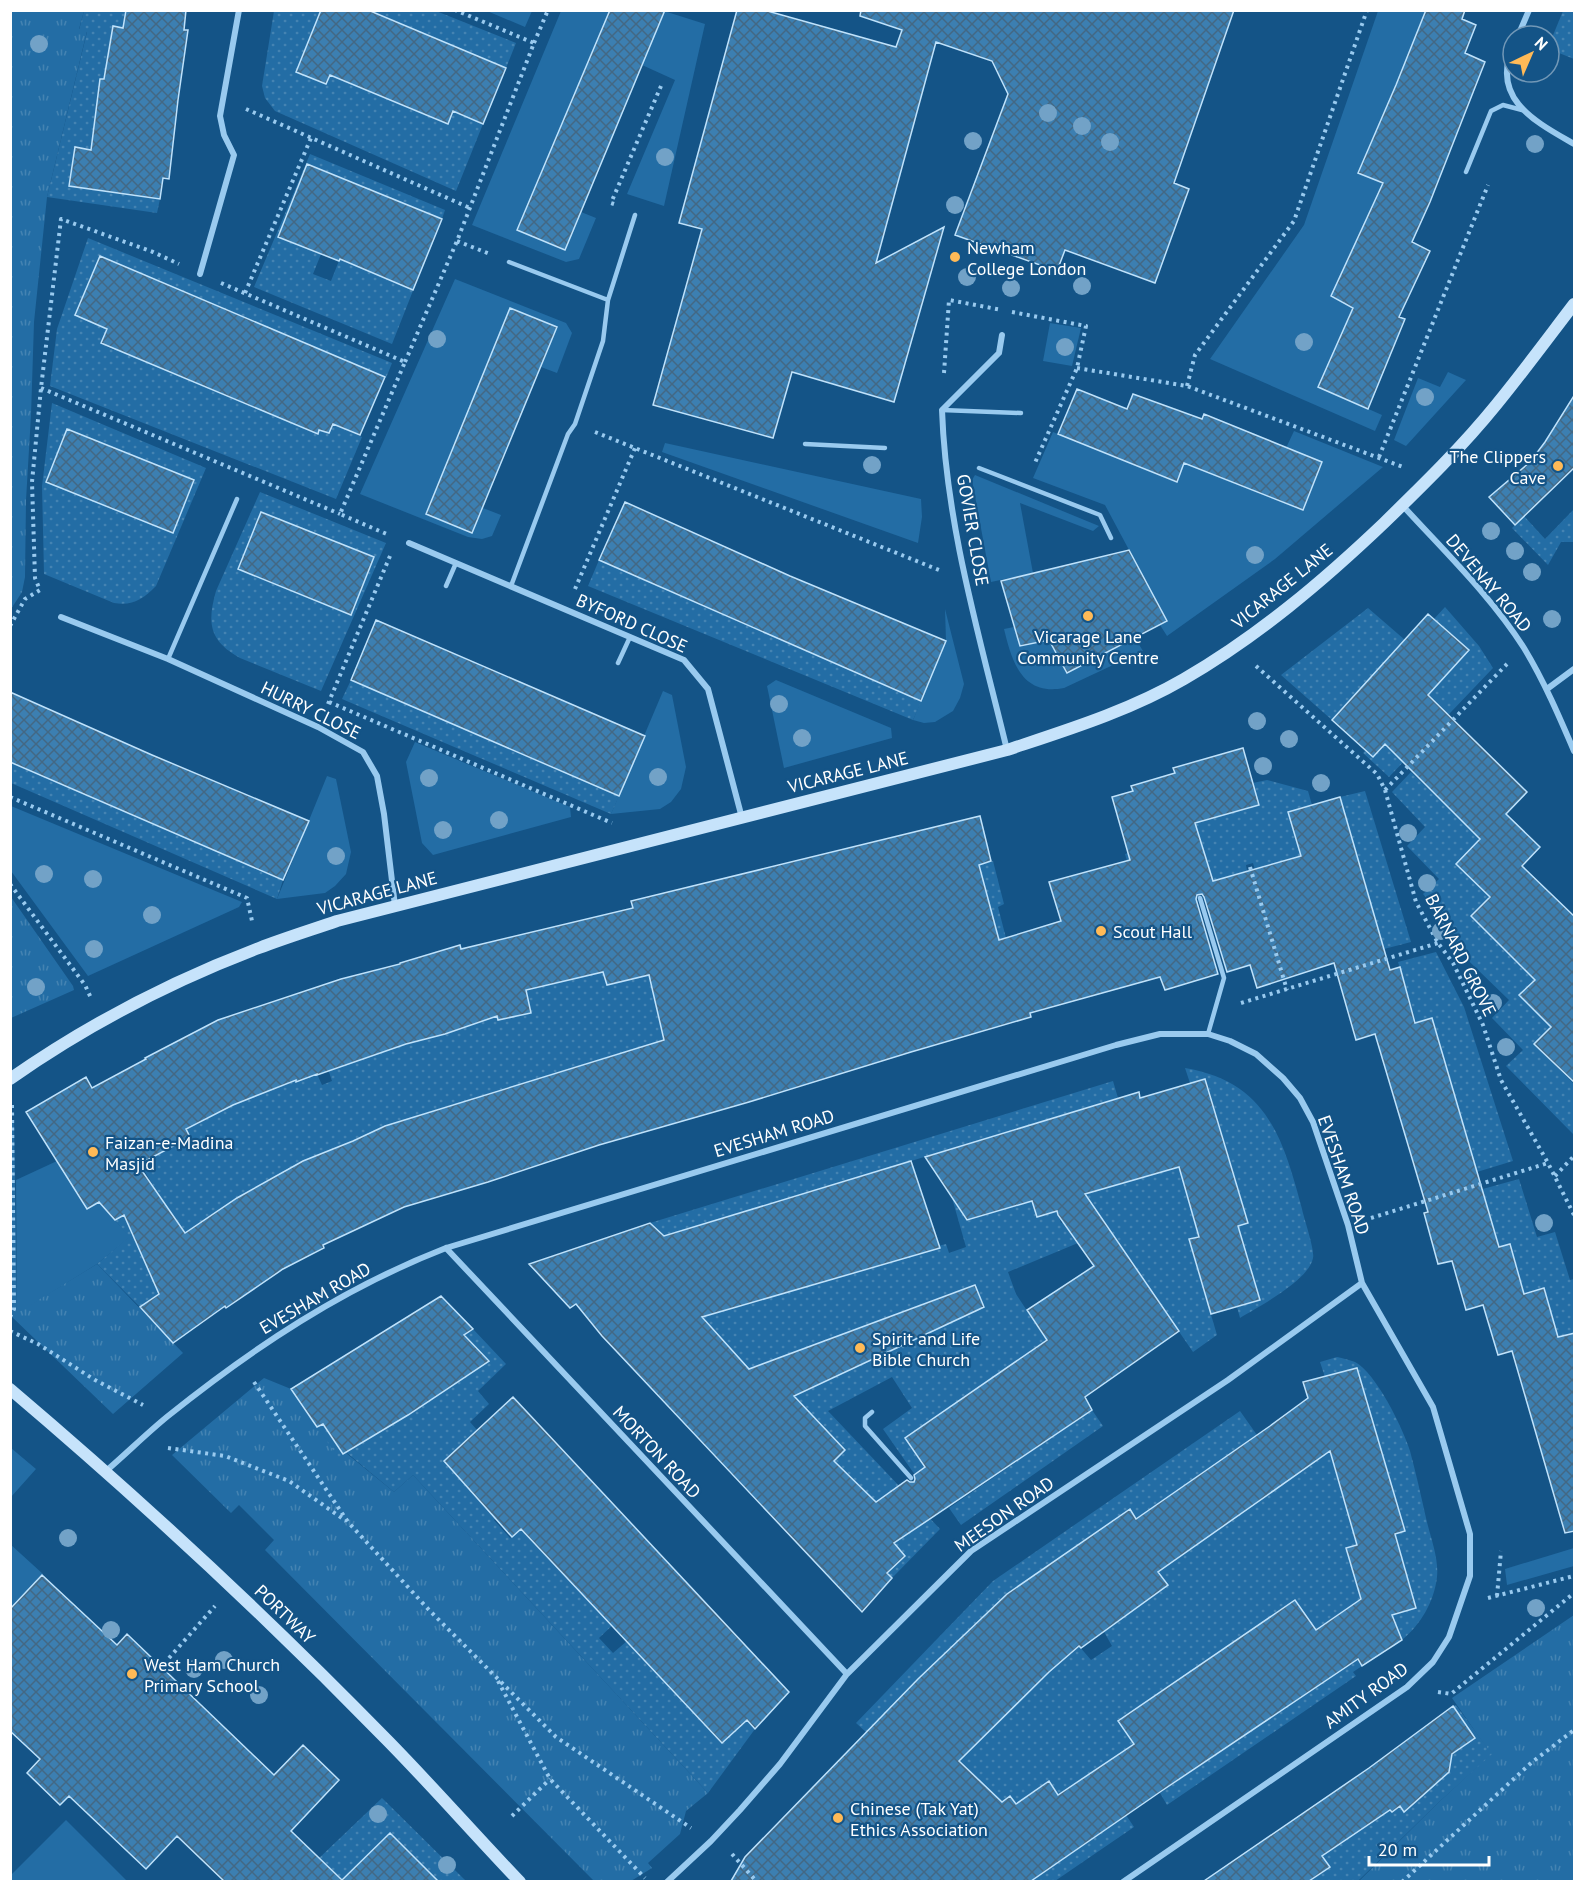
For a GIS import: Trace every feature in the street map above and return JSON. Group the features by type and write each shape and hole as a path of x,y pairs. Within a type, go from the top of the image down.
{"main road":[{"name":"VICARAGE LANE","path":"11,1078 75,1036 172,986 258,948 337,921 1007,750 1137,703 1183,680 1235,647 1324,579 1402,505 1496,405 1575,304"},
{"name":"PORTWAY","path":"10,1389 106,1471 323,1675 520,1881"}],"street":[{"path":"200,274 234,155 224,135 220,116 239,10"},
{"path":"1523,24 1529,10"},
{"path":"1508,84 1509,91 1536,122 1575,144"},
{"path":"942,410 999,353 1002,335"},
{"name":"GOVIER CLOSE","path":"942,410 944,456 965,577 1007,750"},
{"name":"DEVENAY ROAD","path":"1402,505 1485,596 1523,647 1547,689 1575,751"},
{"name":"BYFORD CLOSE","path":"409,543 684,660 708,688 742,818"},
{"name":"HURRY CLOSE","path":"61,617 168,659 318,727 363,752 377,776 396,906"},
{"path":"1547,689 1575,669"},
{"name":"EVESHAM ROAD","path":"106,1471 167,1417 240,1361 298,1321 360,1286 406,1264 446,1248 1116,1045 1160,1034 1208,1034 1230,1041 1256,1054 1283,1078 1299,1098 1312,1122 1348,1225 1362,1283"},
{"name":"MORTON ROAD","path":"446,1248 847,1674"},
{"name":"AMITY ROAD","path":"1124,1881 1407,1687 1433,1662 1449,1637 1470,1576 1470,1534 1433,1407 1362,1283"},
{"name":"MEESON ROAD","path":"667,1881 711,1841 780,1764 847,1674 971,1551 1228,1380 1362,1283"}],"lane":[{"path":"1467,172 1491,111 1503,105 1525,111"},
{"path":"511,586 564,445 575,424 603,341 608,300 635,214"},
{"path":"509,262 608,300"},
{"path":"942,410 1021,413"},
{"path":"805,444 885,448"},
{"path":"979,468 1100,515 1111,538"},
{"path":"168,659 237,499"},
{"path":"446,586 456,563"},
{"path":"618,663 630,637"},
{"path":"1200,898 1224,978 1208,1034"},
{"path":"872,1412 865,1418 865,1426 911,1478"}],"path":[{"path":"455,10 534,43"},
{"path":"340,514 457,241 548,10"},
{"path":"1187,386 1195,355 1294,220 1366,10"},
{"path":"635,214 611,203 661,86"},
{"path":"223,99 470,208"},
{"path":"245,293 311,138"},
{"path":"1379,457 1488,185"},
{"path":"10,626 25,599 40,590 35,578 32,482 61,219 153,252 405,362"},
{"path":"457,241 509,262"},
{"path":"1077,368 1187,386 1379,457 1428,478"},
{"path":"41,388 409,543"},
{"path":"575,424 936,569 965,577"},
{"path":"566,610 635,448"},
{"path":"318,727 397,538"},
{"name":"BARNARD GROVE","path":"1235,647 1377,774 1384,790 1416,902 1438,943 1454,963 1478,1015 1501,1080 1575,1215"},
{"path":"1384,790 1523,647"},
{"path":"329,702 623,827 638,843"},
{"path":"10,797 247,898 258,948"},
{"path":"1250,867 1287,990"},
{"path":"10,884 85,986 102,1022"},
{"path":"1230,1041 1239,1003 1438,943"},
{"path":"10,1317 14,1309 11,1078"},
{"path":"1555,1176 1575,1156"},
{"path":"1348,1225 1548,1163"},
{"path":"10,1331 38,1344 95,1380 167,1417"},
{"path":"240,1361 348,1522 430,1611 556,1737 711,1841"},
{"path":"137,1444 225,1456 289,1481 348,1522"},
{"path":"1497,1596 1502,1551"},
{"path":"1460,1605 1575,1576"},
{"path":"169,1658 231,1587"},
{"path":"1407,1687 1450,1694 1575,1593"},
{"path":"496,1678 550,1779 648,1881"},
{"path":"1402,1881 1531,1763 1575,1730"},
{"path":"512,1816 550,1779"},
{"path":"716,1835 757,1881"}],"green space":[{"path":"11,11 84,11 79,29 87,31 47,197 34,322 25,577 22,592 11,609"},
{"path":"84,11 126,11 123,28 113,27 109,50 115,81 100,79 105,152 75,147 69,186 160,199 157,213 47,197 87,32 79,30"},
{"path":"274,11 321,11 296,72 326,84 335,62 377,95 448,124 453,111 483,124 456,191 275,111 265,98 262,86"},
{"path":"367,11 436,11 516,43 506,68"},
{"path":"487,11 532,11 525,27"},
{"path":"561,11 664,11 705,24 664,206 627,194 675,80 642,65 565,250 581,212 596,218 579,259 566,262 472,225"},
{"path":"1378,11 1426,11 1358,172 1383,183 1331,296 1353,308 1319,387 1382,415 1375,431 1210,359 1304,225"},
{"path":"1563,11 1574,11 1574,59 1561,54 1561,24 1558,24"},
{"path":"310,154 445,210 442,219 307,165 278,236 321,254 313,274 331,281 344,248 413,290 418,278 392,344 254,287"},
{"path":"88,238 392,363 386,378 294,339 76,315 107,329 101,344 114,350 121,335 149,363 317,433 319,430 329,433 333,424 362,437 336,499 50,386 57,329"},
{"path":"455,279 566,323 572,333 557,373 541,367 557,327 510,308 426,513 472,533 483,508 501,515 492,536 482,539 468,537 360,494"},
{"path":"1050,323 1081,328 1072,366 1043,361"},
{"path":"1448,372 1466,380 1406,446 1394,440 1418,378 1440,387"},
{"path":"52,403 206,468 156,586 142,598 127,603 114,603 44,574 42,486","holes":["67,429 194,480 173,533 46,482"]},
{"path":"1294,431 1383,467 1275,559 1167,636 1160,625 1167,621 1105,505 1033,478 1053,432 1176,482 1184,463 1303,510 1286,448"},
{"path":"665,443 921,499 922,517 918,543 662,452"},
{"path":"975,475 1099,526 1093,531 1020,503 1033,573 991,582 972,480"},
{"path":"260,492 386,543 321,691 240,658 222,645 216,638 211,622 216,591","holes":["261,512 374,557 351,615 238,569"]},
{"path":"1574,509 1574,542 1561,542 1548,565 1512,528 1524,516 1545,539"},
{"path":"599,560 922,700 913,720 588,586"},
{"path":"1445,607 1479,646 1493,668 1389,777 1363,753 1366,750 1373,756 1469,650 1434,619"},
{"path":"1368,608 1405,640 1332,720 1281,675"},
{"path":"945,609 964,684 953,711 935,722 924,723 913,720 946,641"},
{"path":"1014,627 1020,646 1049,640 1067,673 1135,638 1143,651 1064,688 1038,687 1021,674 1015,664 1004,629"},
{"path":"351,680 619,796 611,814 342,699"},
{"path":"776,680 891,728 892,738 784,768 767,686"},
{"path":"663,691 672,695 686,767 681,789 671,802 660,809 611,814"},
{"path":"415,742 570,807 571,817 433,855 422,843 406,762"},
{"path":"11,761 283,880 277,899 11,783"},
{"path":"1411,772 1480,839 1456,864 1490,897 1535,979 1519,995 1551,1027 1534,1044 1574,1084 1574,1135 1506,1066 1523,1050 1492,1018 1509,1000 1444,937 1453,927 1423,894 1439,879 1407,846 1425,827 1392,792"},
{"path":"327,776 336,779 351,852 346,874 325,893 277,899"},
{"path":"1267,780 1308,791 1312,805 1288,812 1333,964 1287,978 1253,863 1246,865 1247,871 1139,904 1125,854 1140,849 1203,850 1195,823 1259,805 1253,783"},
{"path":"1365,791 1411,942 1384,949 1340,797"},
{"path":"11,806 242,902 239,907 88,976 11,871"},
{"path":"993,861 1004,904 998,907 1006,938 584,1064 594,1099 566,1071 528,1082 520,1121 509,1087 474,1098 475,1102 456,1108 454,1104 379,1129 359,1138 369,1172 341,1146 305,1161 298,1206 285,1171 144,1260 159,1294 140,1307 97,1264 129,1237 115,1220 157,1192 135,1155 165,1144 169,1149 190,1137 180,1119 178,1094 196,1125 229,1107 282,1047 296,1081 317,1074 322,1085 332,1081 328,1069 376,1016 457,1030 473,1025 486,969 498,1020 531,1012 526,990 603,972 607,984 986,895 979,865"},
{"path":"11,897 74,990 11,1018"},
{"path":"1436,952 1464,1007 1513,1161 1421,1189 1420,1183 1453,1091 1432,1018 1416,1022 1398,962"},
{"path":"1185,1068 1213,1075 1235,1086 1253,1100 1267,1117 1287,1159 1311,1242 1313,1258 1303,1275 1283,1292 1240,1318 1237,1307 1259,1300 1237,1226 1248,1222 1206,1079 1190,1083"},
{"path":"1113,1081 1118,1098 750,1210 926,1249 946,1244 949,1253 966,1247 952,1198 970,1192 977,1217 1015,1205 1024,1176 1037,1216 1057,1211 1061,1223 1078,1218 1081,1158 1092,1192 1130,1181 1178,1162 1199,1237 1189,1240 1217,1335 1193,1352 1112,1234 1084,1253 1078,1243 1008,1272 1016,1294 1066,1370 1038,1346 1005,1369 926,1468 915,1475 883,1429 912,1408 892,1377 828,1411 940,1529 892,1578 887,1573 905,1556 891,1541 834,1461 845,1449 831,1435 821,1445 739,1416 700,1316 650,1223","holes":["954,1292 963,1317 808,1390 778,1359"]},
{"path":"14,1122 17,1313 97,1264 183,1353 113,1414 11,1316 10,1125"},
{"path":"57,1161 87,1209 99,1202 130,1237 97,1264 17,1314 16,1180"},
{"path":"1519,1179 1537,1237 1555,1232 1570,1280 1574,1279 1574,1348 1558,1337 1544,1288 1524,1294 1499,1247 1484,1197 1479,1190"},
{"path":"473,1329 506,1364 478,1391 489,1404 470,1422 477,1430 445,1461 504,1511 494,1520 510,1538 547,1505 572,1583 601,1614 637,1602 599,1638 613,1653 627,1641 723,1742 747,1720 755,1729 708,1793 413,1475 394,1492 347,1453 340,1460 317,1427 323,1424 343,1454 376,1433 462,1336"},
{"path":"1337,1357 1355,1362 1363,1368 1380,1389 1395,1416 1410,1451 1434,1547 1437,1577 1430,1604 1421,1620 1402,1640 1392,1615 1416,1607 1395,1534 1405,1531 1357,1368 1325,1377 1320,1362"},
{"path":"264,1378 291,1389 340,1459 346,1453 394,1492 413,1475 708,1793 686,1811 680,1834 648,1863 652,1868 631,1881 594,1881 265,1550 274,1540 239,1505 231,1513 172,1455"},
{"path":"1092,1410 1103,1426 961,1525 949,1508"},
{"path":"1240,1411 1257,1435 1174,1560 1288,1480 1325,1435 1357,1545 1346,1548 1367,1622 1355,1654 1362,1666 1353,1672 1356,1676 1167,1805 1160,1793 1348,1665 1316,1630 1295,1600 1213,1656 1233,1686 1184,1676 1164,1689 1185,1719 1153,1697 1118,1720 1138,1750 1126,1815 1134,1827 1055,1881 1031,1881 1090,1840 1048,1781 1030,1794 1030,1826 1010,1796 923,1856 941,1881 920,1881 909,1867 887,1881 850,1882 979,1780 953,1755 964,1756 1045,1675 1075,1650 1053,1623 1091,1660 1112,1646 1103,1630 1167,1585 1148,1556 1157,1549 1129,1510 1004,1597 867,1733 856,1723 993,1581"},
{"path":"11,1448 36,1469 11,1497"},
{"path":"10,1544 43,1574 11,1609 10,1609"},
{"path":"1574,1548 1574,1566 1507,1585 1505,1569"},
{"path":"1574,1615 1574,1881 1358,1882 1491,1754 1452,1698"},
{"path":"1456,1705 1492,1754 1358,1881 1309,1882 1330,1867 1322,1856 1352,1836 1346,1826 1384,1801 1391,1812 1400,1806 1403,1811 1408,1808 1445,1760 1475,1738 1453,1706"},
{"path":"382,1798 466,1881 438,1881 390,1834 340,1881 294,1882"},
{"path":"66,1820 127,1881 11,1881 11,1875"}],"building":[{"path":"126,10 186,10 184,30 188,30 169,179 163,178 160,199 69,186 75,147 91,150 100,79 104,79 113,26 123,28"},
{"path":"321,10 368,10 506,68 483,124 453,111 448,124 330,75 326,84 296,72"},
{"path":"610,10 665,10 565,250 517,230"},
{"path":"737,10 764,10 896,47 902,30 860,16 861,10 1234,10 1174,183 1189,189 1155,283 1065,250 1057,271 955,235 1008,94 992,61 936,42 876,263 944,227 894,402 792,372 773,438 653,405 702,229 679,223"},
{"path":"1426,10 1465,10 1462,19 1476,25 1465,53 1485,62 1412,242 1430,251 1399,317 1405,319 1368,409 1318,387 1353,308 1331,296 1383,183 1358,173"},
{"path":"307,164 442,219 413,290 340,259 339,261 278,237"},
{"path":"100,256 385,377 360,435 333,424 329,433 319,430 318,434 101,343 107,329 75,315"},
{"path":"510,308 557,327 472,533 426,514"},
{"path":"1077,389 1127,409 1133,394 1202,419 1204,414 1322,462 1303,510 1184,463 1177,482 1058,434"},
{"path":"1575,394 1575,467 1515,525 1489,497 1530,462"},
{"path":"67,429 194,480 173,533 46,482"},
{"path":"625,502 790,576 946,641 921,701 599,560"},
{"path":"261,512 374,557 351,615 238,569"},
{"name":"Vicarage Lane Community Centre","path":"1129,550 1167,621 1067,673 1049,640 1020,646 1001,581"},
{"path":"1428,614 1469,650 1428,695 1527,792 1506,814 1540,847 1522,866 1575,917 1575,1083 1534,1044 1551,1027 1519,995 1535,980 1471,916 1490,897 1456,864 1480,839 1385,744 1373,757 1332,720"},
{"path":"376,620 645,736 619,796 351,680"},
{"path":"10,692 309,821 283,880 10,762"},
{"path":"1243,748 1259,805 1195,823 1213,881 1301,856 1288,812 1340,797 1390,970 1400,967 1415,1023 1432,1018 1499,1247 1510,1244 1524,1294 1544,1288 1558,1337 1575,1333 1575,1531 1565,1533 1512,1351 1498,1355 1483,1305 1466,1310 1452,1261 1438,1264 1424,1213 1428,1212 1375,1034 1356,1040 1334,963 1257,988 1250,965 1227,972 1202,894 1197,895 1196,899 1218,974 1165,990 1160,977 1030,1013 1031,1017 599,1145 404,1207 323,1245 324,1248 283,1269 173,1343 140,1307 159,1294 124,1215 115,1220 99,1202 87,1209 26,1112 86,1077 92,1088 218,1020 341,979 460,945 461,949 633,908 631,901 980,816 991,861 979,865 999,940 1061,921 1049,882 1130,860 1112,797 1133,791 1131,786 1175,773 1173,768","holes":["603,972 607,985 649,975 664,1040 385,1126 303,1161 237,1198 185,1233 138,1165 190,1137 186,1129 233,1105 296,1080 296,1082 497,1016 498,1020 531,1013 526,990"]},
{"path":"1205,1079 1248,1223 1238,1226 1260,1300 1211,1314 1189,1239 1199,1237 1179,1167 1085,1194 1179,1331 1085,1397 1092,1410 894,1543 905,1556 887,1573 892,1578 862,1612 602,1336 576,1304 570,1308 529,1264 650,1223 664,1236 911,1161 940,1248 702,1317 749,1369 975,1285 984,1307 794,1396 845,1450 834,1461 876,1502 907,1480 914,1482 914,1475 925,1467 905,1438 1047,1340 1027,1310 1094,1266 1057,1211 1037,1217 1032,1201 967,1220 925,1157 1139,1092 1140,1098"},
{"path":"441,1296 473,1329 464,1335 489,1361 408,1415 343,1454 323,1424 317,1427 291,1389"},
{"path":"1357,1368 1405,1531 1395,1534 1416,1608 1392,1615 1402,1640 1362,1666 1358,1659 1031,1881 731,1881 745,1857 918,1679 1007,1594 1130,1509 1136,1519 1270,1426 1308,1398 1303,1382","holes":["1330,1451 1357,1545 1346,1548 1361,1599 1316,1630 1295,1600 1118,1721 1134,1744 1058,1795 1049,1781 1016,1804 1010,1796 1002,1802 959,1761 1049,1672 1079,1646 1081,1648 1168,1585 1158,1572"]},
{"path":"513,1397 789,1692 755,1729 747,1720 722,1743 521,1529 512,1537 444,1461"},
{"path":"42,1575 117,1645 127,1634 274,1775 303,1745 339,1780 291,1831 342,1880 390,1833 438,1881 224,1881 177,1836 146,1869 69,1796 60,1805 27,1773 40,1759 10,1731 10,1609"},
{"path":"1453,1706 1475,1738 1452,1754 1449,1772 1404,1812 1400,1806 1392,1812 1390,1810 1322,1856 1330,1867 1309,1881 1204,1881 1369,1768"}],"place":[{"name":"Newham College London","path":"955,257"},
{"name":"The Clippers Cave","path":"1558,466"},
{"name":"Vicarage Lane Community Centre","path":"1088,616"},
{"name":"Scout Hall","path":"1101,931"},
{"name":"Faizan-e-Madina Masjid","path":"93,1152"},
{"name":"Spirit and Life Bible Church","path":"860,1348"},
{"name":"West Ham Church Primary School","path":"132,1674"},
{"name":"Chinese (Tak Yat) Ethics Association","path":"838,1818"}]}
